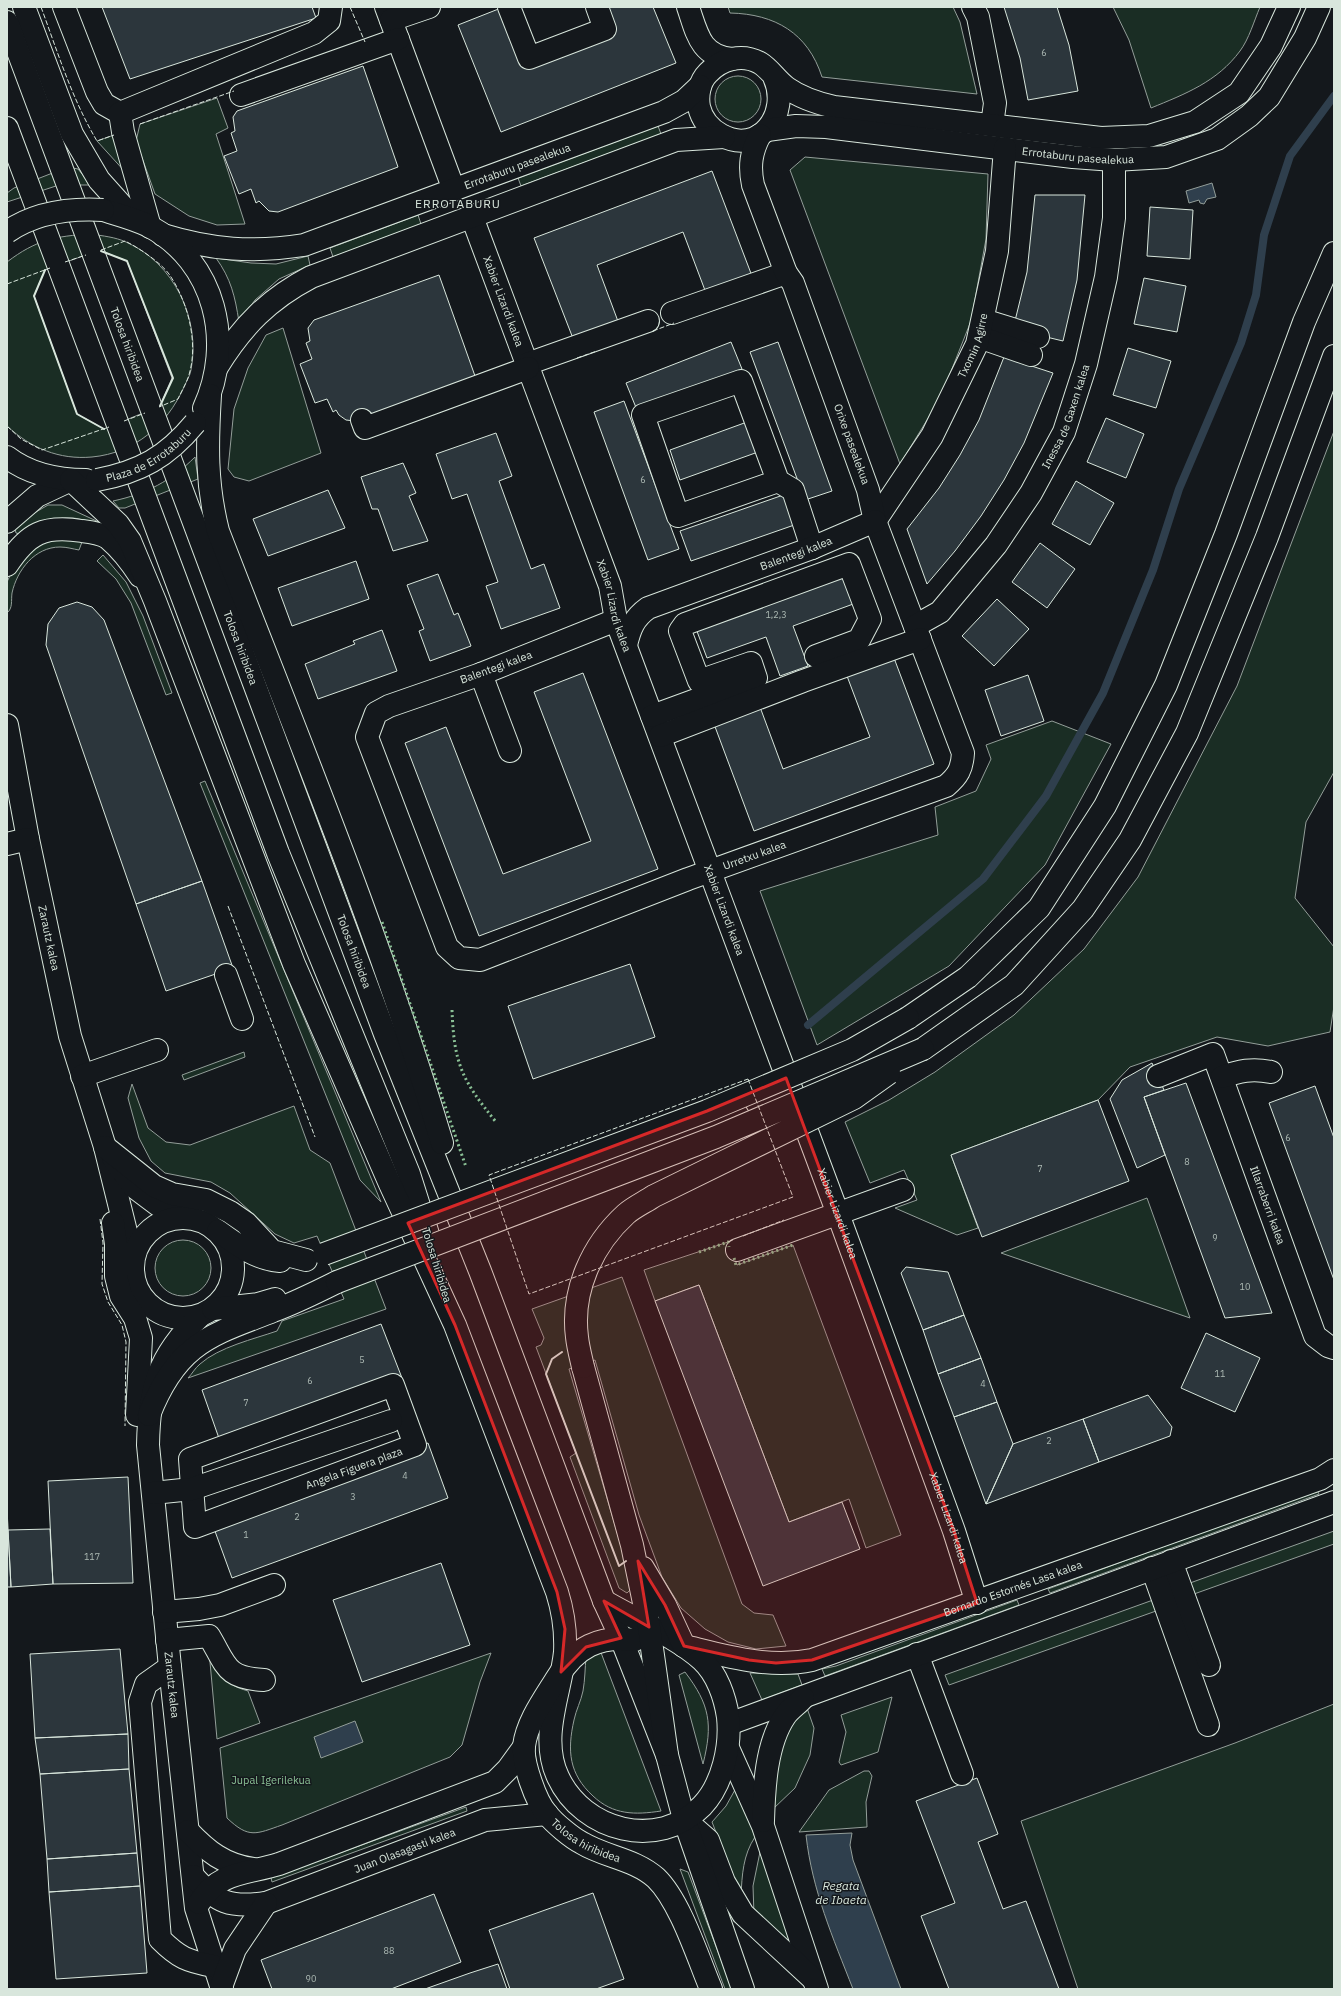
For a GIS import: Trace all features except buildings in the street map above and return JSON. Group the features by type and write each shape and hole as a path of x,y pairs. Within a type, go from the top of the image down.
{"main road":[{"path":"24,7 72,134 99,180 149,227 179,249 193,266 207,290 218,324 219,345 217,367 210,395"},
{"path":"64,7 97,92 104,104 120,113"},
{"path":"120,113 314,33 329,21 331,7"},
{"path":"241,95 392,22 429,7"},
{"path":"509,7 528,58 605,29 597,7"},
{"path":"688,7 700,41 705,48 722,58 732,59"},
{"path":"973,7 978,17 995,103 992,125"},
{"name":"Errotaburu pasealekua","path":"1289,7 1271,46 1239,93 1194,122 1149,136 1101,138 834,107 802,97 774,77 764,67 752,60 732,59 722,62 712,68 705,76 700,86 698,104 700,112 709,127 724,137 734,140 744,140 763,132 796,126 826,127 1114,160 1166,157 1217,139 1249,116 1269,97 1305,38 1319,7"},
{"name":"Tolosa hiribidea","path":"7,22 384,1034 480,1271 604,1601 622,1638 668,1755 684,1819 743,1989"},
{"path":"392,22 454,190"},
{"path":"763,132 774,121 779,111 780,93 774,77"},
{"name":"Errotaburu pasealekua","path":"7,232 26,221 45,214 84,209 103,210 201,246 232,250 280,248 309,243 664,112 684,101 700,86"},
{"path":"120,113 123,132 149,227"},
{"name":"Tolosa hiribidea","path":"7,128 278,853 409,1174 455,1325 563,1611 565,1652 553,1716 551,1740 552,1759 566,1792 578,1806 592,1817 606,1824 620,1829 635,1831 665,1828 684,1819 702,1806 716,1785 728,1748 729,1724 727,1708 718,1682 703,1661 684,1646"},
{"name":"Orixe pasealekua","path":"763,132 754,146 750,160 750,172 753,185 786,273 793,283 868,490 876,521 963,753"},
{"name":"Errotaburu pasealekua","path":"217,367 242,330 274,299 292,287 318,274 676,140 724,137"},
{"name":"Txomin Agirre","path":"876,521 932,436 981,328 997,251 1005,148"},
{"name":"Inessa de Gaxen kalea","path":"660,736 803,681 918,632 940,612 996,545 1030,493 1064,432 1086,364 1106,277 1114,218 1114,160"},
{"name":"Xabier Lizardi kalea","path":"472,216 610,586 616,620 838,1214 954,1531 977,1603"},
{"path":"337,1282 258,1304 207,1313 186,1319 171,1317 158,1312 146,1303 135,1283 133,1275 133,1260 138,1245 148,1232 160,1223 176,1218 191,1218 206,1223 242,1249 270,1260 286,1262 315,1257 707,1111 852,1050 908,1018 968,977 1039,908 1105,806 1166,685 1226,534 1304,322 1334,253"},
{"path":"672,313 786,273"},
{"path":"362,420 365,428 648,321"},
{"path":"981,328 1035,346"},
{"path":"668,1755 650,1634 632,1544 583,1367 577,1337 576,1310 581,1286 597,1248 608,1232 627,1214 654,1196 854,1098 1014,985 1083,909 1130,840 1187,733 1267,537 1334,356"},
{"path":"778,481 678,516 643,415 741,381 778,481 793,490 812,548"},
{"name":"Tolosa hiribidea","path":"210,395 207,444 209,489 218,531 363,910 424,1082 480,1271"},
{"name":"Plaza de Errotaburu","path":"7,457 30,470 50,477 71,480 97,480 120,476 142,468 162,456 180,441 194,423 210,395"},
{"path":"7,522 38,496 71,480 118,524 130,541 155,601"},
{"name":"Balentegi kalea","path":"648,608 812,548 876,521"},
{"path":"7,564 18,547 30,538 46,530 64,528 88,532 107,537 130,559 155,601"},
{"path":"652,716 756,678 751,663 699,681 680,631 685,624 849,564 870,619 859,640 816,656"},
{"path":"610,586 620,599 630,604 648,608"},
{"name":"Tolosa hiribidea","path":"155,601 294,964 390,1184 455,1325"},
{"path":"626,645 630,626 638,615 648,608"},
{"name":"Balentegi kalea","path":"459,958 447,947 367,738 376,713 389,706 481,674 616,620"},
{"path":"481,674 510,751"},
{"name":"Zarautz kalea","path":"7,725 28,839 70,1036 105,1147 133,1260"},
{"name":"Urretxu kalea","path":"459,958 480,960 710,872 946,786 956,778 960,772 963,753"},
{"path":"7,844 28,839"},
{"path":"226,975 242,1019"},
{"path":"149,1415 157,1396 169,1377 192,1350 214,1335 299,1301 337,1282 716,1136 923,1049"},
{"path":"149,1455 138,1435 137,1405 141,1338 135,1318 121,1296 116,1276 116,1244 110,1209 83,1127 82,1076 157,1050"},
{"name":"Illarraberri kalea","path":"1158,1076 1213,1054 1315,1336 1328,1346 1334,1348"},
{"path":"1222,1077 1245,1069 1259,1069 1271,1072"},
{"path":"757,1103 791,1090"},
{"path":"105,1147 154,1186 172,1194 206,1200 230,1212 246,1223 272,1251 315,1257"},
{"name":"Zarautz kalea","path":"105,1147 134,1187 158,1205 191,1218"},
{"path":"737,1250 903,1190"},
{"path":"207,1313 224,1299 231,1286 234,1271 233,1257 227,1243 218,1231"},
{"name":"Zarautz kalea","path":"146,1303 153,1337 156,1378 149,1415 149,1455 167,1640 188,1831 213,1966 221,1988"},
{"name":"Zarautz kalea","path":"156,1378 170,1350 186,1330 207,1313"},
{"name":"Angela Figuera plaza","path":"393,1385 415,1445 194,1527 192,1489 190,1459 393,1385"},
{"path":"153,1493 192,1489 391,1421"},
{"name":"Bernardo Estornés Lasa kalea","path":"561,1672 576,1654 597,1642 650,1634 684,1646 749,1660 776,1663 800,1662 826,1656 1320,1480 1334,1470"},
{"path":"729,1724 916,1654 1334,1502"},
{"path":"632,1544 644,1571 665,1605 684,1646"},
{"path":"1161,1565 1209,1665"},
{"path":"1161,1565 1208,1725"},
{"path":"164,1612 198,1609 220,1605 274,1586"},
{"path":"604,1601 650,1634"},
{"path":"167,1640 209,1636 226,1667 236,1675 249,1679 264,1680"},
{"path":"916,1654 962,1774"},
{"path":"170,1667 146,1684 140,1702 160,1939 175,1954 192,1962 213,1966"},
{"name":"Tolosa hiribidea","path":"561,1672 538,1708 524,1747 527,1768 539,1800 547,1814 581,1843 599,1852 630,1862 656,1878 677,1908 711,1989"},
{"name":"Tolosa hiribidea","path":"763,1826 765,1778 774,1739 785,1716 807,1695"},
{"path":"199,1892 232,1875 260,1870 495,1782 508,1769 524,1747"},
{"name":"Tolosa hiribidea","path":"728,1748 763,1826 816,1985"},
{"name":"Juan Olasagasti kalea","path":"199,1892 225,1902 245,1906 266,1903 485,1820 547,1814"},
{"name":"Tolosa hiribidea","path":"684,1819 708,1840 724,1882 743,1914 816,1985"},
{"path":"188,1831 206,1850 227,1862 244,1868 260,1870"},
{"path":"221,1988 235,1949 266,1903"}],"highlighted area":[{"path":"786,1078 954,1531 977,1603 812,1660 776,1663 749,1660 684,1646 665,1605 638,1561 649,1627 604,1601 621,1638 586,1647 561,1672 565,1629 557,1592 455,1325 408,1223 707,1111"}],"green space":[{"path":"728,7 953,7 960,22 977,94 822,77 816,62 808,49 799,38 788,29 761,17 730,13"},
{"path":"1113,7 1260,7 1249,35 1240,51 1231,62 1200,86 1151,108 1129,40"},
{"path":"733,76 743,76 751,80 757,86 761,94 761,104 757,112 751,118 743,122 733,122 725,118 719,112 715,104 715,94 719,86 725,80"},
{"path":"217,98 228,128 216,134 245,224 217,225 189,216 155,194 136,141 140,124"},
{"path":"658,126 661,134 521,186 518,178"},
{"path":"114,135 127,174 97,141"},
{"path":"805,157 988,174 986,239 971,321 940,399 900,464 790,170"},
{"path":"68,167 78,169 91,185 59,185 7,202 7,193 14,188"},
{"path":"418,215 421,224 333,257 330,248"},
{"path":"91,234 122,240 143,251 158,264 170,278 180,295 192,331 193,351 190,374 177,401 159,425 148,435 122,450 108,454 92,457 68,457 46,451 26,441 7,426 7,262 27,249 46,240","holes":["99,250 127,261 172,378 160,406 104,429 77,414 34,296 45,270"]},
{"path":"308,256 310,265 279,279 255,300 239,322 232,288 216,258 251,263 276,264"},
{"path":"283,328 321,453 249,481 234,477 228,469 234,409 248,368 266,335"},
{"path":"1334,431 1334,772 1306,822 1295,898 1334,947 1334,1006 1330,1032 1268,1046 1217,1037 1130,1067 1098,1100 951,1155 978,1228 957,1235 895,1208 917,1200 904,1170 870,1183 845,1122 889,1100 935,1072 1014,1015 1084,949 1138,877 1237,686"},
{"path":"195,457 198,479 125,508 119,508 113,501 136,495 167,480"},
{"path":"48,505 62,505 103,524 66,518 53,520 20,534 16,533 15,529 24,519"},
{"path":"62,539 82,542 79,550 63,547 51,548 35,555 28,561 14,584 11,607 7,613 7,582 14,567 43,542"},
{"path":"103,555 126,582 143,616 172,693 166,695 131,603 116,579 97,561"},
{"path":"1052,721 1111,744 1045,865 949,966 817,1045 760,891 938,835 935,807 976,791 991,759 986,745"},
{"path":"205,781 381,1202 360,1180 200,783"},
{"path":"244,1052 245,1057 184,1080 182,1075"},
{"path":"132,1084 148,1128 166,1142 190,1145 294,1106 310,1150 330,1163 386,1309 188,1378 200,1364 217,1353 237,1344 277,1331 282,1321 344,1299 317,1236 294,1243 275,1234 230,1193 211,1182 165,1173 151,1161 139,1138 128,1098"},
{"path":"1147,1198 1190,1318 1001,1253"},
{"path":"178,1240 188,1240 203,1248 209,1257 211,1268 209,1279 203,1288 188,1296 178,1296 167,1291 160,1284 155,1273 155,1263 160,1252 167,1245"},
{"path":"728,1242 737,1265 793,1245 901,1535 866,1548 849,1499 789,1522 699,1285 655,1301 644,1270"},
{"path":"622,1277 742,1604 754,1613 773,1615 786,1646 756,1649 728,1642 705,1629 681,1608 662,1577 639,1515 595,1360 569,1369 629,1573 631,1589 627,1593 619,1588 570,1457 576,1453 536,1347 541,1345 544,1338 532,1309"},
{"path":"1317,1490 1319,1494 1050,1593 1048,1589"},
{"path":"1334,1531 1334,1544 1194,1594 1190,1583"},
{"path":"1017,1600 1019,1605 825,1676 822,1669 836,1666"},
{"path":"1153,1600 1156,1611 949,1685 945,1675"},
{"path":"600,1650 661,1811 633,1813 608,1807 585,1788 575,1770 571,1752 572,1731 583,1691 586,1657"},
{"path":"209,1651 223,1677 233,1685 248,1691 260,1723 217,1739"},
{"name":"Jupal Igerilekua","path":"491,1653 480,1682 462,1745 450,1757 266,1831 253,1833 247,1832 227,1818 220,1748"},
{"path":"685,1672 700,1695 707,1715 708,1737 703,1764 679,1675"},
{"path":"750,1673 798,1674 802,1685 762,1700"},
{"path":"892,1697 878,1752 841,1765 839,1762 846,1732 841,1715"},
{"path":"1334,1704 1334,1989 1078,1989 1021,1821 1235,1743"},
{"path":"807,1708 814,1728 810,1755 795,1788 773,1809 773,1788 786,1730"},
{"path":"864,1771 869,1771 872,1776 866,1802 867,1827 799,1832 829,1790"},
{"path":"736,1788 755,1837 746,1858 741,1896 712,1822 726,1806"},
{"path":"466,1807 467,1811 272,1882 271,1878"},
{"path":"760,1852 791,1941 785,1941 754,1915 753,1886"},
{"path":"680,1869 688,1872 732,1989 725,1989"}],"water":[{"path":"1212,183 1216,197 1207,199 1204,204 1200,203 1199,200 1189,203 1186,191"},
{"path":"355,1721 363,1742 321,1758 314,1737"},
{"name":"Regata de Ibaeta","path":"852,1833 850,1845 853,1860 901,1989 853,1989 824,1914 813,1875 806,1835"}],"waterway":[{"path":"808,1025 983,879 1046,796 1103,693 1153,570 1179,489 1241,343 1256,295 1264,235 1290,156 1334,96"}],"hedge":[{"path":"382,922 466,1167"},
{"path":"452,1010 455,1044 462,1070 475,1094 496,1122"},
{"path":"699,1252 728,1242 729,1247"},
{"path":"734,1258 736,1265 793,1245"}],"fence":[{"path":"41,7 80,109 97,141 114,135"},
{"path":"350,7 365,42"},
{"path":"140,124 234,91"},
{"path":"101,250 125,241 143,251 155,260 169,274 186,308 193,346 189,375 178,399 159,407"},
{"path":"65,262 86,255"},
{"path":"7,284 50,268"},
{"path":"653,331 674,323"},
{"path":"577,358 597,351"},
{"path":"124,421 145,413"},
{"path":"7,426 21,439 42,450 109,427"},
{"path":"228,906 315,1137"},
{"path":"748,1079 793,1197 529,1294 489,1175 748,1079"},
{"path":"100,1219 103,1243 102,1284 108,1302 122,1325 126,1342 125,1426"},
{"path":"743,1236 784,1220"},
{"path":"728,1242 733,1240"}],"wall":[{"path":"101,251 127,261 173,378 160,406"},
{"path":"45,270 34,296 77,414 104,429"},
{"path":"562,1352 552,1359 546,1374 619,1566 626,1561"}],"district":[{"name":"ERROTABURU","path":"458,203"}]}
